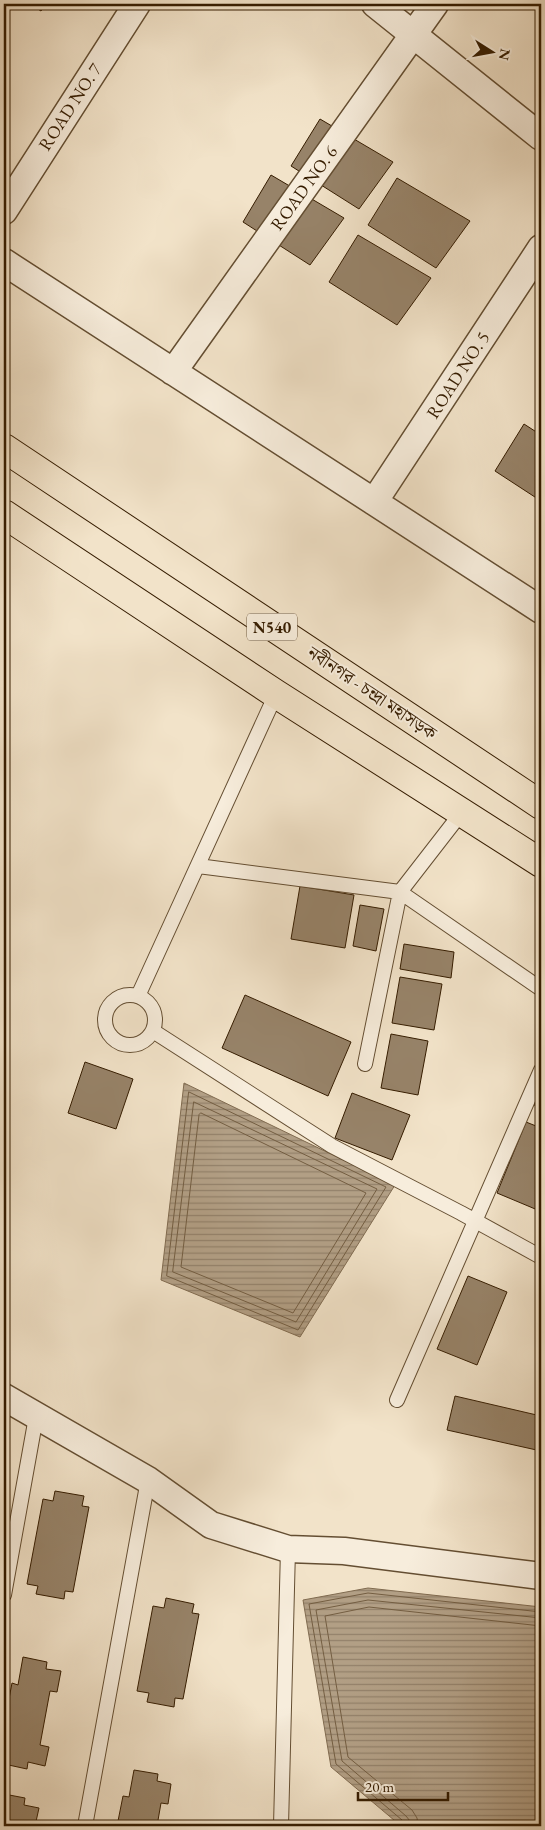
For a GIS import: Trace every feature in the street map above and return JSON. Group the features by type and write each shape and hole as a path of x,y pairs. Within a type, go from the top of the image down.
{"highway":[{"name":"নবীনগর - চন্দ্রা মহাসড়ক","path":"4,448 541,805"},
{"path":"4,514 276,694 541,863"}],"street":[{"name":"ROAD NO. 7","path":"4,211 137,4"},
{"path":"374,4 541,137"},
{"name":"ROAD NO. 6","path":"173,372 435,4"},
{"name":"ROAD NO. 5","path":"374,502 541,248"},
{"path":"4,262 541,610"},
{"path":"4,1398 148,1480 211,1525 288,1549 344,1551 541,1576"}],"lane":[{"path":"138,996 276,694"},
{"path":"365,1064 400,892 462,812"},
{"path":"198,866 400,892 541,989"},
{"path":"132,994 138,996 149,1002 155,1011 156,1021 153,1031 147,1039 139,1044 129,1045 119,1042 111,1037 106,1028 107,1008 122,995 132,994"},
{"path":"153,1031 332,1146 541,1257"},
{"path":"397,1400 541,1070"},
{"path":"4,1595 36,1416"},
{"path":"85,1826 148,1480"},
{"path":"281,1826 288,1549"}],"water":[{"path":"184,1083 395,1185 300,1337 161,1280"},
{"path":"368,1588 541,1607 541,1826 401,1826 331,1767 303,1600"}],"building":[{"path":"30,4 46,4 41,11"},
{"path":"320,119 393,162 359,209 291,166"},
{"path":"271,175 344,218 310,265 243,222"},
{"path":"397,178 470,221 436,268 368,225"},
{"path":"358,235 431,278 397,325 329,282"},
{"path":"524,424 541,435 541,501 495,471"},
{"path":"300,886 354,895 345,948 291,939"},
{"path":"360,905 384,909 376,951 353,946"},
{"path":"404,944 454,952 451,978 400,969"},
{"path":"400,977 442,984 434,1030 392,1023"},
{"path":"245,995 351,1042 328,1096 222,1048"},
{"path":"391,1034 428,1041 418,1095 381,1088"},
{"path":"85,1062 133,1079 116,1129 68,1113"},
{"path":"541,1077 541,1108 530,1103"},
{"path":"352,1093 410,1115 392,1160 335,1138"},
{"path":"526,1122 541,1128 540,1211 497,1193"},
{"path":"468,1276 507,1292 477,1365 437,1349"},
{"path":"455,1396 541,1416 541,1451 447,1430"},
{"path":"55,1491 84,1496 82,1506 89,1507 73,1592 65,1591 64,1599 36,1594 38,1586 27,1584 43,1499 53,1501"},
{"path":"166,1598 194,1604 192,1613 199,1614 183,1699 175,1698 174,1707 147,1702 149,1693 137,1691 153,1606 164,1608"},
{"path":"23,1657 47,1662 46,1669 61,1671 57,1692 50,1691 40,1745 49,1747 45,1766 28,1762 27,1769 4,1764 9,1732 4,1731 4,1725 12,1683 18,1685"},
{"path":"134,1770 158,1774 157,1781 171,1784 168,1804 161,1803 157,1826 117,1826 123,1796 129,1797"},
{"path":"4,1794 25,1798 24,1805 39,1808 35,1826 4,1826"}]}
